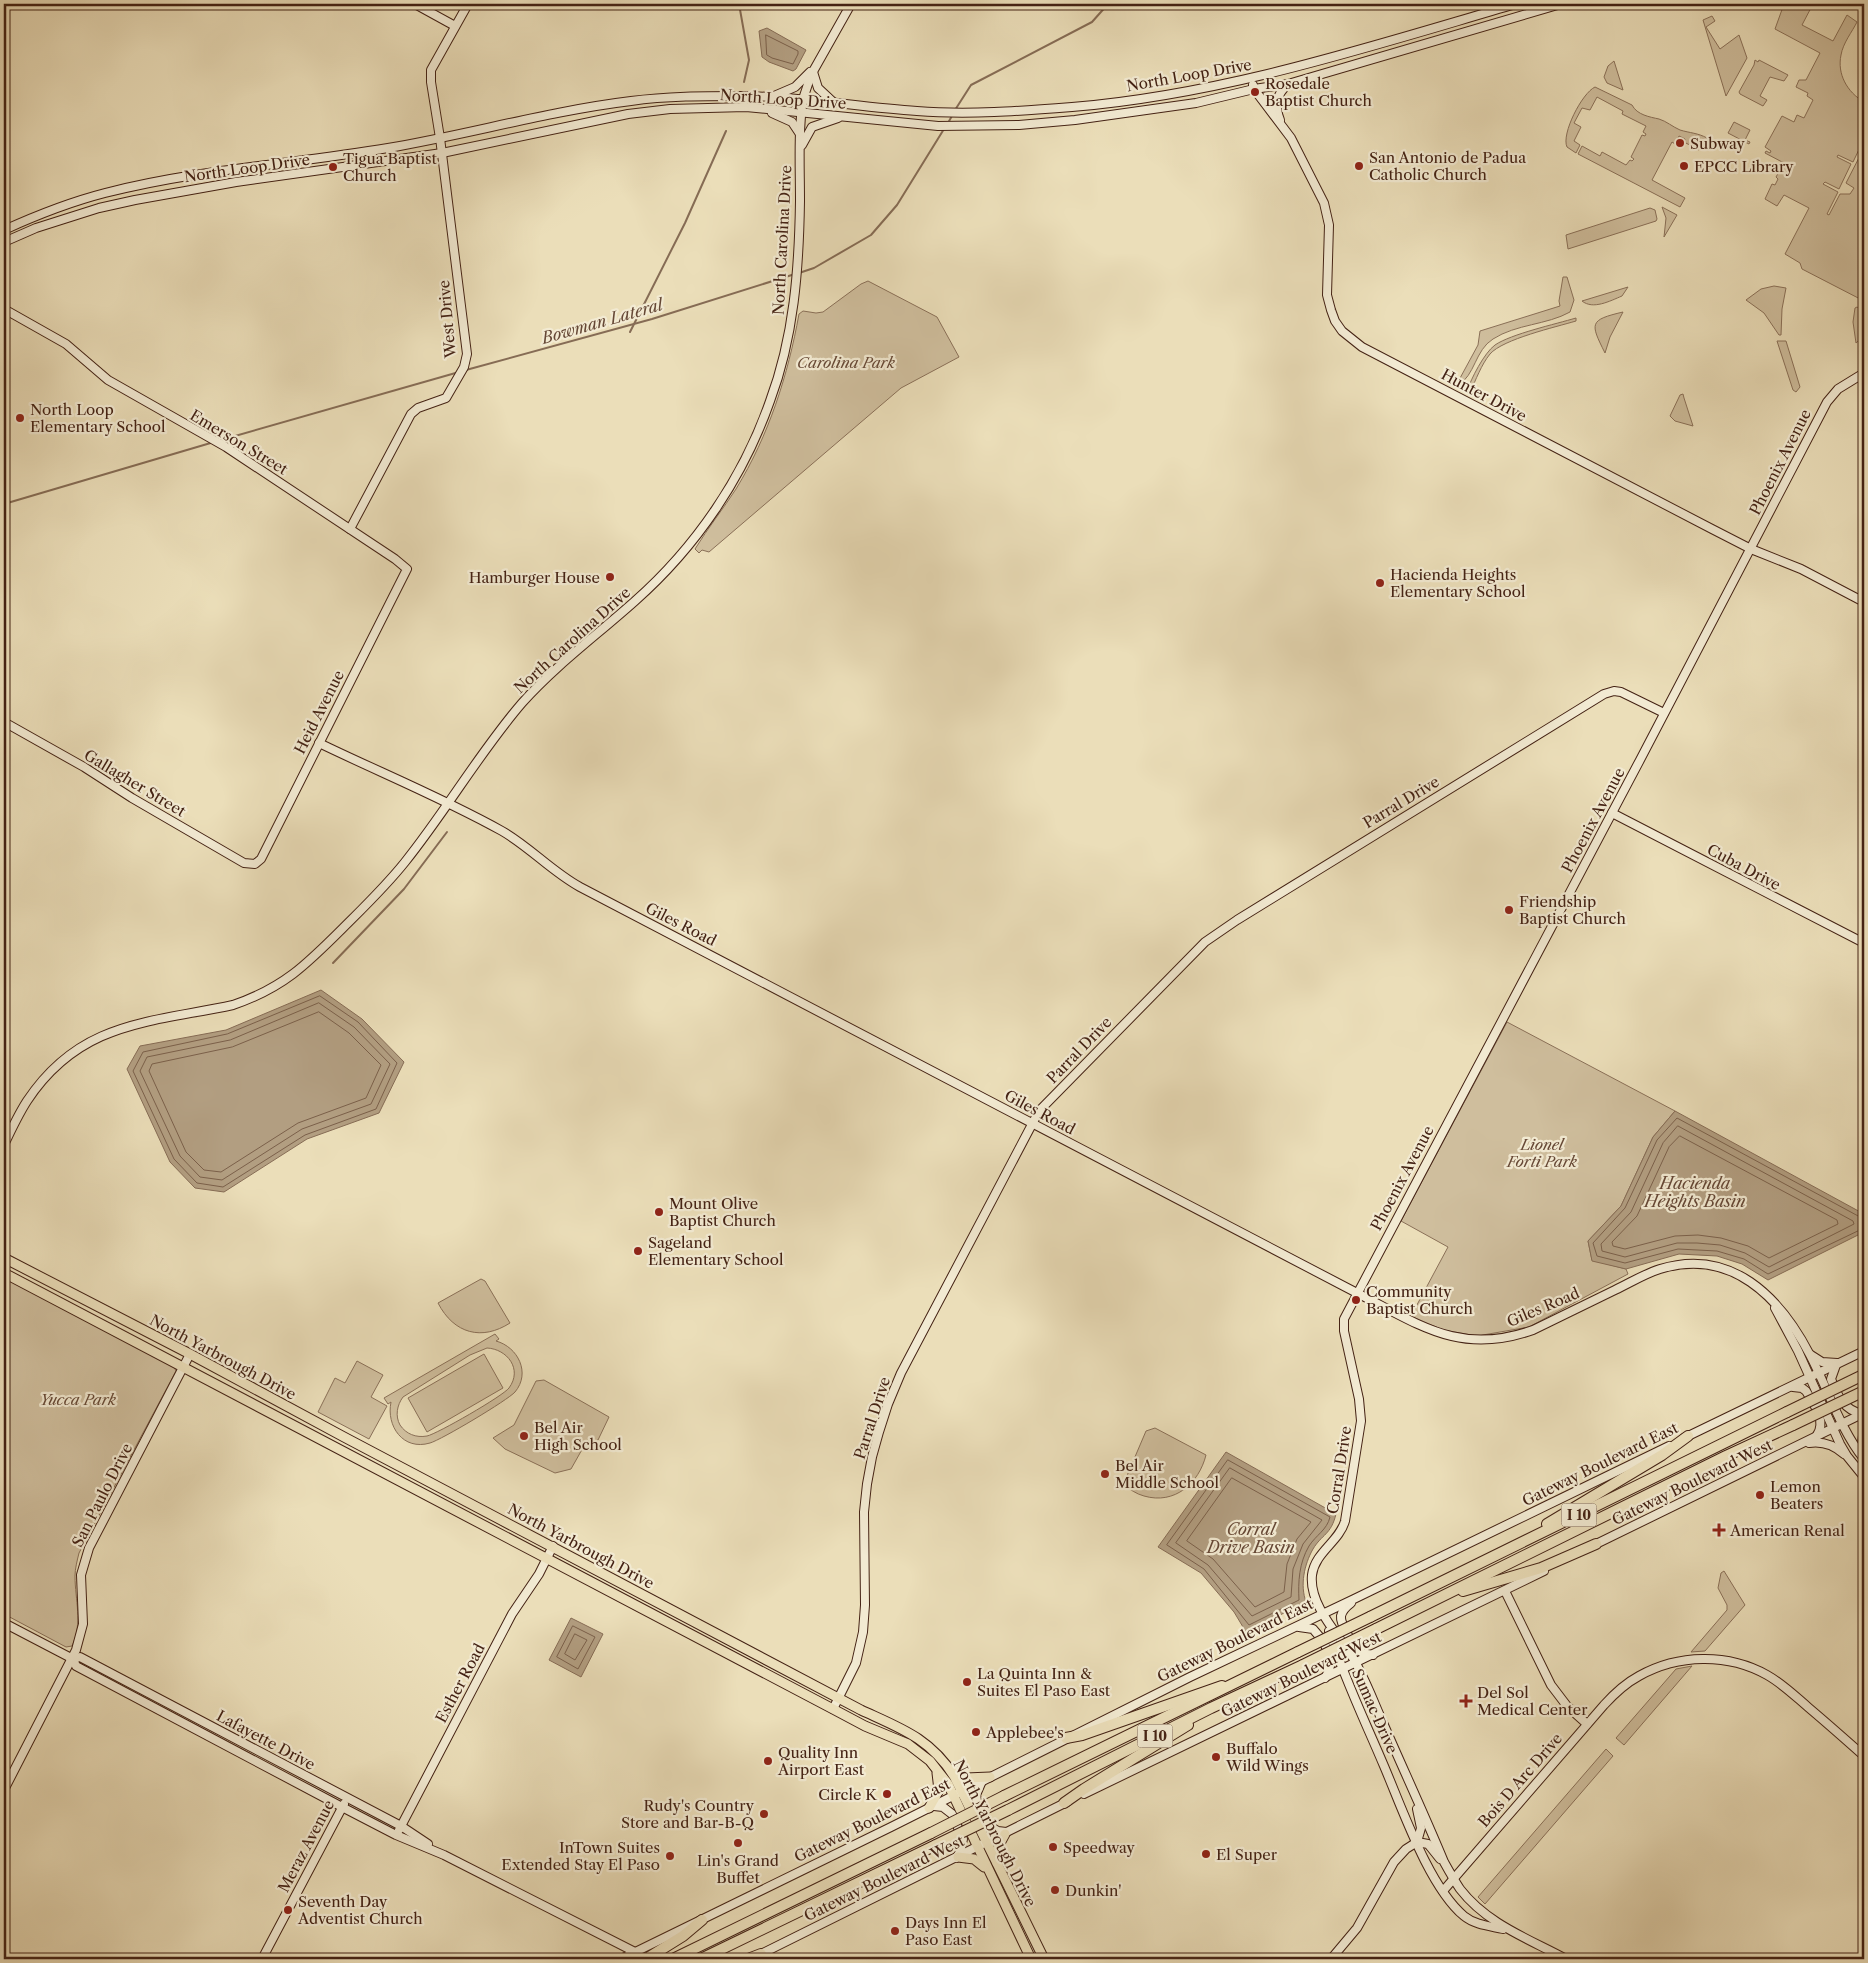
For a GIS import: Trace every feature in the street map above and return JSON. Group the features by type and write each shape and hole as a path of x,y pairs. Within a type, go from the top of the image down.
{"highway":[{"name":"I 10","path":"673,1959 1864,1375"},
{"name":"I 10","path":"701,1959 1864,1390"},
{"path":"1500,1552 1662,1454 1688,1436"},
{"path":"1436,1599 1541,1568 1596,1544"},
{"path":"1066,1738 1082,1736 1208,1689 1244,1680"},
{"path":"1064,1803 1177,1733 1211,1708"},
{"path":"646,1959 683,1936 702,1920"},
{"path":"749,1959 761,1954"}],"main road":[{"name":"North Yarbrough Drive","path":"4,1258 190,1354 344,1438 553,1546 839,1698 921,1739 949,1767 977,1848 1031,1959"},
{"name":"North Yarbrough Drive","path":"4,1274 833,1709 908,1744 936,1768 958,1793 998,1866 1044,1959"},
{"path":"124,1336 130,1323"},
{"path":"650,1613 657,1602"},
{"path":"949,1767 966,1778 986,1779"},
{"path":"931,1807 940,1784 936,1768"},
{"path":"998,1866 998,1847 1007,1833"},
{"path":"956,1858 975,1860 987,1870"}],"street":[{"path":"415,4 455,26"},
{"name":"West Drive","path":"350,529 411,414 418,408 446,398 464,367 467,354 440,138 430,84 431,70 468,4"},
{"name":"North Carolina Drive","path":"4,1145 20,1112 40,1084 68,1056 82,1046 124,1027 233,1005 250,999 266,992 294,975 306,965 389,881 414,851 521,705 555,670 659,578 688,548 719,505 743,463 770,402 784,359 796,286 801,112 803,99 815,69 851,4"},
{"name":"North Loop Drive","path":"4,230 65,205 104,193 157,181 389,148 596,106 670,97 768,97 942,112 1074,107 1143,99 1189,92 1283,71 1516,4"},
{"name":"North Loop Drive","path":"4,242 36,228 99,208 135,200 227,183 442,153 628,114 670,109 746,107 933,125 965,126 1019,125 1075,120 1196,103 1254,89 1288,84 1561,4"},
{"path":"768,97 782,94 796,87 815,69"},
{"path":"815,69 818,88 833,102"},
{"name":"Hunter Drive","path":"1252,78 1254,89 1282,124 1299,152 1326,209 1329,225 1327,295 1335,321 1348,338 1362,348 1751,549 1784,561 1864,602"},
{"path":"1282,124 1276,100 1279,92 1288,84"},
{"path":"670,97 670,109"},
{"path":"761,109 792,122 801,137"},
{"path":"800,149 812,127 843,117"},
{"name":"Emerson Street","path":"4,309 66,344 108,380 226,447 407,569"},
{"name":"Phoenix Avenue","path":"1344,1319 1827,402 1838,389 1864,373"},
{"name":"Heid Avenue","path":"252,864 261,859 407,569"},
{"name":"Parral Drive","path":"833,1709 856,1663 864,1632 864,1512 872,1458 888,1404 922,1331 1032,1123 1044,1105 1213,935 1604,694 1614,691 1624,693 1664,713"},
{"name":"Gallagher Street","path":"4,722 84,767 165,818 244,863 252,864"},
{"name":"Giles Road","path":"319,742 447,804 517,841 532,851 552,870 580,887 1429,1330 1456,1338 1475,1340 1503,1339 1533,1330 1659,1269 1681,1265 1706,1265 1731,1271 1752,1282 1769,1297 1808,1351 1853,1444 1864,1459"},
{"name":"Cuba Drive","path":"1612,813 1864,943"},
{"name":"Corral Drive","path":"1323,1613 1315,1596 1312,1576 1324,1549 1344,1527 1361,1421 1359,1399 1344,1331 1344,1319"},
{"name":"Giles Road","path":"1788,1324 1810,1379 1847,1456"},
{"path":"1798,1351 1808,1351 1822,1362 1839,1364 1831,1379 1845,1407 1854,1413 1863,1413"},
{"name":"Gateway Boulevard East","path":"621,1959 1190,1677 1810,1379 1864,1351"},
{"name":"San Paulo Drive","path":"4,1790 73,1659 79,1643 83,1624 81,1585 85,1557 190,1354"},
{"path":"1793,1387 1800,1387 1806,1391 1821,1419 1821,1428 1816,1436"},
{"name":"Gateway Boulevard West","path":"761,1954 1064,1803 1342,1670 1863,1413"},
{"path":"1864,1428 1862,1448 1864,1459"},
{"path":"1802,1444 1814,1442 1827,1444 1840,1450 1864,1478"},
{"name":"Esther Road","path":"396,1835 512,1614 547,1559 553,1546"},
{"path":"1505,1590 1551,1685 1567,1706 1587,1724"},
{"path":"1354,1599 1344,1610 1341,1616 1342,1623 1354,1646 1365,1654 1373,1654"},
{"name":"Sumac Drive","path":"1323,1613 1356,1663 1448,1869 1460,1889 1479,1910 1508,1930 1566,1959"},
{"name":"Sumac Drive","path":"1323,1613 1342,1670 1417,1842 1437,1883 1459,1911 1472,1921 1508,1930"},
{"name":"Lafayette Drive","path":"4,1623 73,1659 76,1666 342,1807 396,1835 444,1855 635,1952"},
{"path":"1297,1626 1313,1629 1331,1656 1332,1664 1325,1678"},
{"name":"Lafayette Drive","path":"73,1659 80,1657 401,1826 444,1855"},
{"name":"Bois D Arc Drive","path":"1443,1891 1616,1692 1638,1676 1666,1664 1686,1660 1720,1660 1756,1670 1778,1682 1864,1756"},
{"path":"986,1779 976,1795 976,1801 989,1826 1007,1833"},
{"path":"1331,1959 1356,1928 1394,1862 1406,1849 1417,1842 1421,1828 1410,1782"},
{"name":"Meraz Avenue","path":"262,1959 347,1798"},
{"path":"931,1807 943,1807 952,1814 963,1839 960,1852 956,1858"},
{"path":"1417,1842 1428,1844 1448,1869"}],"green space":[{"path":"1784,4 1813,4 1802,25 1833,41 1847,15 1857,22 1842,51 1840,62 1842,76 1848,88 1864,102 1864,139 1853,162 1838,155 1837,157 1851,164 1839,189 1825,182 1823,184 1838,192 1827,214 1829,215 1840,194 1850,194 1854,188 1846,183 1864,148 1864,301 1802,269 1800,263 1785,254 1809,208 1784,195 1777,206 1765,199 1772,184 1775,185 1778,179 1776,177 1784,163 1765,153 1766,151 1770,153 1771,151 1765,147 1782,116 1794,122 1797,115 1804,118 1813,100 1807,96 1808,93 1796,87 1799,80 1806,80 1820,53 1775,29"},
{"path":"1712,16 1715,21 1706,27 1720,49 1739,35 1747,58 1726,96 1703,20"},
{"path":"1755,60 1758,62 1759,60 1788,75 1784,81 1770,77 1760,96 1767,100 1763,106 1739,92"},
{"path":"1614,61 1623,90 1607,83 1604,77 1608,66"},
{"path":"1595,87 1632,105 1644,115 1662,120 1680,130 1707,138 1699,150 1684,142 1685,139 1679,136 1675,144 1672,142 1652,180 1685,198 1680,207 1578,154 1582,146 1600,156 1602,152 1626,165 1630,160 1634,159 1631,157 1642,135 1645,136 1646,134 1643,132 1646,126 1622,114 1623,111 1597,97 1590,110 1582,108 1574,123 1581,127 1574,141 1580,145 1576,153 1567,147 1567,133 1574,114 1584,97"},
{"path":"1734,122 1750,130 1745,140 1750,142 1749,144 1728,133"},
{"path":"1662,207 1677,215 1664,237 1666,218"},
{"path":"1650,208 1655,210 1656,221 1568,249 1566,235"},
{"path":"1563,277 1567,277 1574,300 1570,312 1551,320 1512,330 1493,339 1482,350 1464,381 1454,385 1453,382 1459,380 1478,345 1480,331 1560,306 1559,301"},
{"name":"Carolina Park","path":"868,281 937,317 959,357 901,388 709,552 702,550 699,553 695,549 736,489 768,426 783,382 799,314 803,311 823,312 861,284"},
{"path":"1774,286 1786,288 1782,309 1781,335 1779,335 1764,313 1746,300 1761,289"},
{"path":"1628,287 1622,296 1607,302 1591,305 1582,301"},
{"path":"1857,307 1864,311 1864,336 1856,343 1853,322 1855,308"},
{"path":"1623,312 1610,337 1605,353 1595,329 1596,324 1604,318"},
{"path":"1576,318 1576,321 1530,334 1506,343 1497,349 1490,354 1484,363 1470,392 1467,391 1482,360 1495,345 1522,333"},
{"path":"1777,341 1786,341 1800,387 1796,392 1793,390"},
{"path":"1683,394 1693,426 1675,421 1670,416 1680,395"},
{"name":"Lionel Forti Park","path":"1507,1022 1675,1111 1653,1137 1621,1206 1588,1241 1592,1260 1626,1269 1628,1274 1529,1327 1477,1336 1443,1330 1411,1316 1448,1247 1401,1221"},
{"name":"Yucca Park","path":"4,1277 173,1365 176,1371 79,1553 75,1576 78,1620 72,1646 66,1647 4,1614"},
{"path":"481,1279 485,1281 510,1323 500,1329 479,1333 460,1328 452,1322 438,1303"},
{"path":"495,1334 499,1339 496,1341 504,1344 516,1355 522,1369 520,1385 515,1392 460,1428 430,1443 420,1445 404,1440 394,1428 391,1420 391,1402 388,1404 384,1398","holes":["487,1348 501,1352 511,1361 514,1374 509,1388 483,1406 433,1434 415,1436 402,1428 398,1422 397,1414 399,1403 403,1397 470,1355"]},
{"path":"484,1354 503,1388 427,1432 408,1398"},
{"path":"357,1361 383,1375 371,1397 387,1406 369,1439 318,1412 335,1378 345,1383"},
{"path":"544,1380 609,1417 598,1440 584,1446 571,1469 555,1473 505,1449 493,1438 514,1425 536,1381"},
{"path":"1155,1428 1206,1455 1198,1474 1184,1489 1166,1497 1155,1498 1136,1493 1123,1485 1146,1431"},
{"path":"1724,1571 1745,1605 1705,1651 1691,1652 1727,1610 1727,1605 1718,1588 1721,1573"},
{"path":"1692,1666 1624,1745 1616,1738 1676,1669"},
{"path":"1606,1749 1613,1756 1485,1904 1478,1897"}],"water":[{"path":"767,28 806,50 793,71 769,62 762,57 759,31"},
{"path":"321,990 362,1019 404,1062 379,1113 307,1139 224,1192 195,1188 170,1162 127,1069 140,1046 226,1030"},
{"name":"Hacienda Heights Basin","path":"1675,1111 1864,1214 1864,1232 1768,1280 1742,1264 1717,1256 1679,1254 1626,1269 1592,1261 1588,1241 1621,1206 1653,1137"},
{"name":"Corral Drive Basin","path":"1226,1452 1336,1514 1332,1526 1316,1544 1307,1562 1303,1582 1306,1602 1246,1632 1234,1612 1201,1573 1158,1547"},
{"path":"571,1618 603,1634 581,1677 549,1660"}],"waterway":[{"path":"739,4 749,60 744,82"},
{"name":"Bowman Lateral","path":"955,110 971,85 1092,22 1108,4"},
{"path":"1272,8 1286,4"},
{"name":"Bowman Lateral","path":"948,123 953,114"},
{"name":"Bowman Lateral","path":"799,273 814,268 871,235 897,205 944,129"},
{"path":"630,332 685,223 726,131"},
{"name":"Bowman Lateral","path":"466,370 652,319 795,274"},
{"name":"Bowman Lateral","path":"221,440 459,372"},
{"name":"Bowman Lateral","path":"4,504 214,442"},
{"path":"333,963 404,889 447,832"}],"place":[{"name":"Rosedale Baptist Church","path":"1255,92"},
{"name":"Subway","path":"1680,143"},
{"name":"San Antonio de Padua Catholic Church","path":"1359,166"},
{"name":"EPCC Library","path":"1684,166"},
{"name":"Tigua Baptist Church","path":"333,167"},
{"name":"North Loop Elementary School","path":"20,418"},
{"name":"Hamburger House","path":"610,577"},
{"name":"Hacienda Heights Elementary School","path":"1380,583"},
{"name":"Friendship Baptist Church","path":"1509,910"},
{"name":"Mount Olive Baptist Church","path":"659,1212"},
{"name":"Sageland Elementary School","path":"638,1251"},
{"name":"Community Baptist Church","path":"1356,1300"},
{"name":"Bel Air High School","path":"524,1436"},
{"name":"Bel Air Middle School","path":"1105,1474"},
{"name":"Lemon Beaters","path":"1760,1495"},
{"name":"American Renal","path":"1719,1530"},
{"name":"La Quinta Inn & Suites El Paso East","path":"967,1682"},
{"name":"Del Sol Medical Center","path":"1466,1701"},
{"name":"Applebee's","path":"976,1732"},
{"name":"Buffalo Wild Wings","path":"1216,1757"},
{"name":"Quality Inn Airport East","path":"768,1761"},
{"name":"Circle K","path":"887,1794"},
{"name":"Rudy's Country Store and Bar-B-Q","path":"764,1814"},
{"name":"Lin's Grand Buffet","path":"738,1843"},
{"name":"Speedway","path":"1053,1847"},
{"name":"El Super","path":"1206,1854"},
{"name":"InTown Suites Extended Stay El Paso","path":"670,1856"},
{"name":"Dunkin'","path":"1055,1890"},
{"name":"Seventh Day Adventist Church","path":"288,1910"},
{"name":"Days Inn El Paso East","path":"895,1931"}]}
